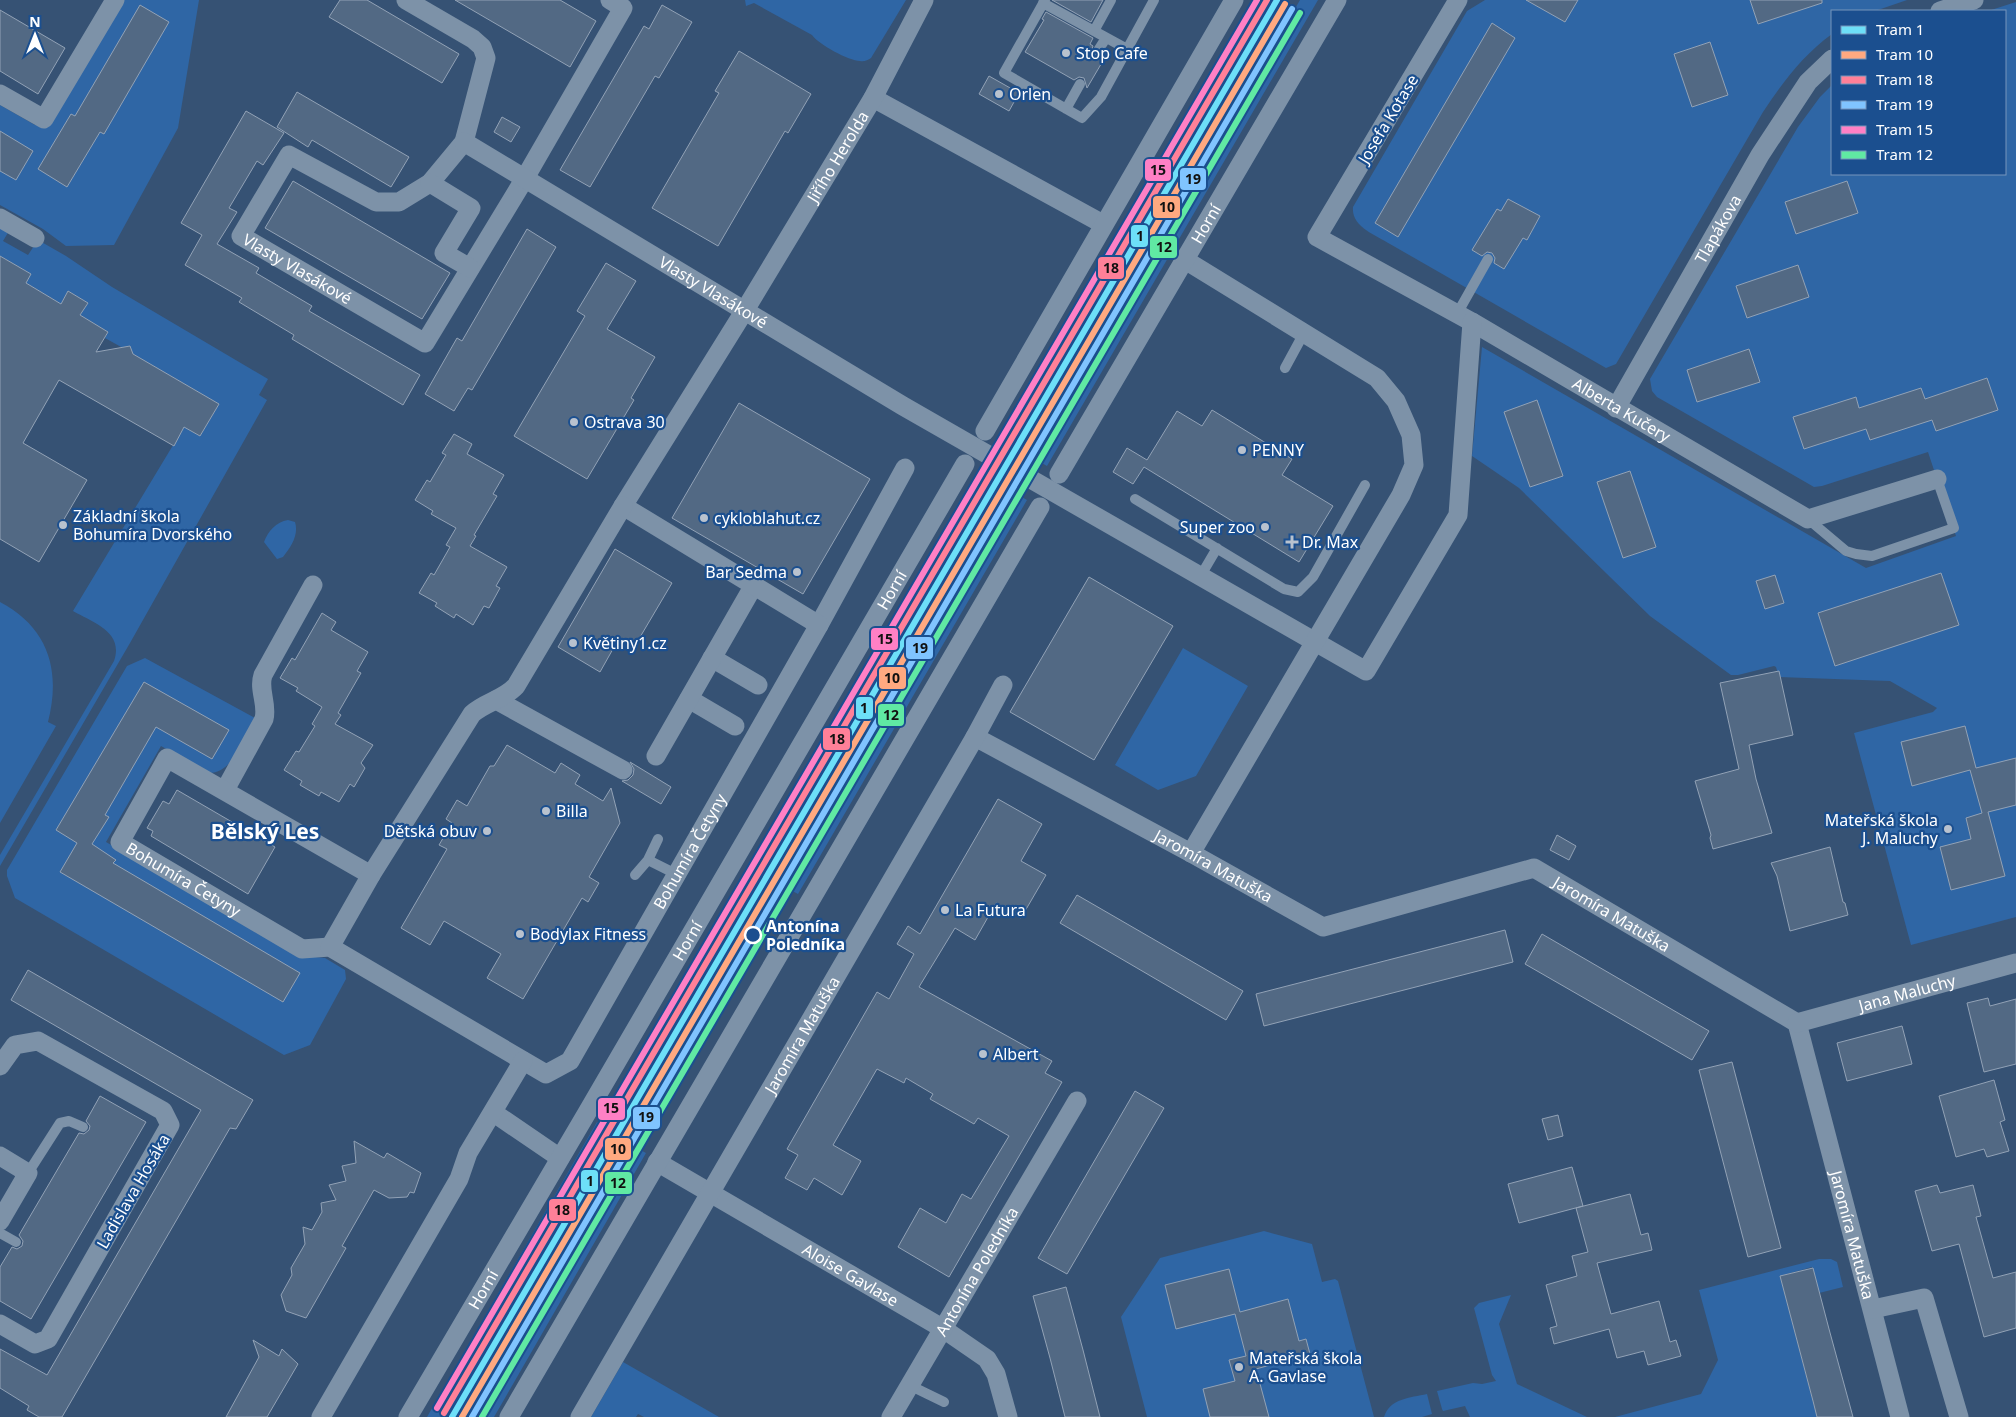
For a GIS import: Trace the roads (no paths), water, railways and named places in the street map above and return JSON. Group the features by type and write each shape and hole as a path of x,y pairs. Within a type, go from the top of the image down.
{"street":[{"path":"0,94 44,119 114,0"},
{"name":"Vlasty Vlasákové","path":"406,0 478,43 485,52 486,58 464,142 430,184 399,202 376,202 289,155 241,236 425,343 526,178 623,8 610,0"},
{"name":"Jiřího Herolda","path":"745,310 873,98 924,0"},
{"name":"Horní","path":"1059,474 1337,0"},
{"name":"Josefa Kotase","path":"1317,237 1458,0"},
{"path":"1943,10 1974,0"},
{"path":"985,431 1103,224 1234,1"},
{"name":"Tlapákova","path":"1616,408 1760,155 1808,82 1831,60"},
{"path":"873,98 1103,224"},
{"name":"Vlasty Vlasákové","path":"464,142 903,406 1366,671 1458,515 1464,318"},
{"path":"430,184 471,208 444,253 470,268"},
{"path":"0,218 36,238"},
{"name":"Alberta Kučery","path":"1317,237 1464,318 1808,519"},
{"path":"1185,260 1377,378 1396,401 1411,435 1414,465 1401,496 1191,853"},
{"path":"330,947 371,875 472,714 478,708 505,696 516,686 622,506 745,310"},
{"name":"Horní","path":"408,1417 965,464"},
{"name":"Bohumíra Četyny","path":"371,875 168,758 120,842 302,949 330,947 546,1074 570,1061 819,625 905,468"},
{"path":"1808,519 1937,479"},
{"path":"622,506 819,625"},
{"path":"509,1417 1040,506"},
{"path":"225,790 264,719 266,710 261,685 264,674 313,585"},
{"path":"656,756 754,585"},
{"path":"712,658 758,685"},
{"path":"975,737 1003,685"},
{"path":"689,699 735,726"},
{"path":"496,700 622,770"},
{"name":"Jaromíra Matuška","path":"580,1417 975,737 1191,853 1323,928 1534,868 1797,1023 1900,1417"},
{"name":"Jana Maluchy","path":"1797,1023 2016,963"},
{"name":"Ladislava Hosáka","path":"0,1066 15,1044 38,1041 163,1111 170,1125 48,1339 35,1344 0,1324"},
{"path":"321,1417 459,1179 468,1153 524,1061"},
{"name":"Antonína Poledníka","path":"891,1417 1077,1100"},
{"path":"494,1113 560,1158"},
{"path":"0,1156 28,1173 0,1221"},
{"name":"Aloise Gavlase","path":"657,1162 942,1328 987,1359 996,1374 1008,1417"},
{"path":"1873,1309 1924,1298 1959,1417"}],"lane":[{"path":"1094,30 1111,0"},
{"path":"1127,49 1044,1 1004,73 1082,118 1101,97 1154,0"},
{"path":"1099,49 1106,38"},
{"path":"1066,109 1080,84"},
{"path":"1464,318 1488,259"},
{"path":"1285,368 1304,333"},
{"path":"1808,519 1846,551 1872,556 1954,528 1937,479"},
{"path":"1135,500 1284,589 1298,592 1313,577 1365,485"},
{"path":"1200,577 1217,548"},
{"path":"635,875 648,860 658,839"},
{"path":"648,860 676,874"},
{"path":"28,1173 60,1123 69,1121 83,1127"},
{"path":"0,1233 16,1242"},
{"path":"909,1385 944,1402"}],"tram line":[{"name":"15","path":"437,1408 1257,0"},
{"name":"18","path":"444,1413 1267,0"},
{"name":"1","path":"452,1417 1277,0"},
{"name":"10","path":"462,1417 1285,4"},
{"name":"19","path":"472,1417 1292,9"},
{"name":"12","path":"482,1417 1300,13"}],"place":[{"name":"Stop Cafe","path":"1066,53"},
{"name":"Orlen","path":"999,94"},
{"name":"Ostrava 30","path":"574,422"},
{"name":"PENNY","path":"1242,450"},
{"name":"cykloblahut.cz","path":"704,518"},
{"name":"Základní škola Bohumíra Dvorského","path":"63,525"},
{"name":"Super zoo","path":"1265,527"},
{"name":"Dr. Max","path":"1292,542"},
{"name":"Bar Sedma","path":"797,572"},
{"name":"Květiny1.cz","path":"573,643"},
{"name":"Billa","path":"546,811"},
{"name":"Mateřská škola J. Maluchy","path":"1948,829"},
{"name":"Dětská obuv","path":"487,831"},
{"name":"La Futura","path":"945,910"},
{"name":"Bodylax Fitness","path":"520,934"},
{"name":"Antonína Poledníka","path":"753,935"},
{"name":"Albert","path":"983,1054"},
{"name":"Mateřská škola A. Gavlase","path":"1239,1367"}],"district":[{"name":"Bělský Les","path":"265,832"}]}
